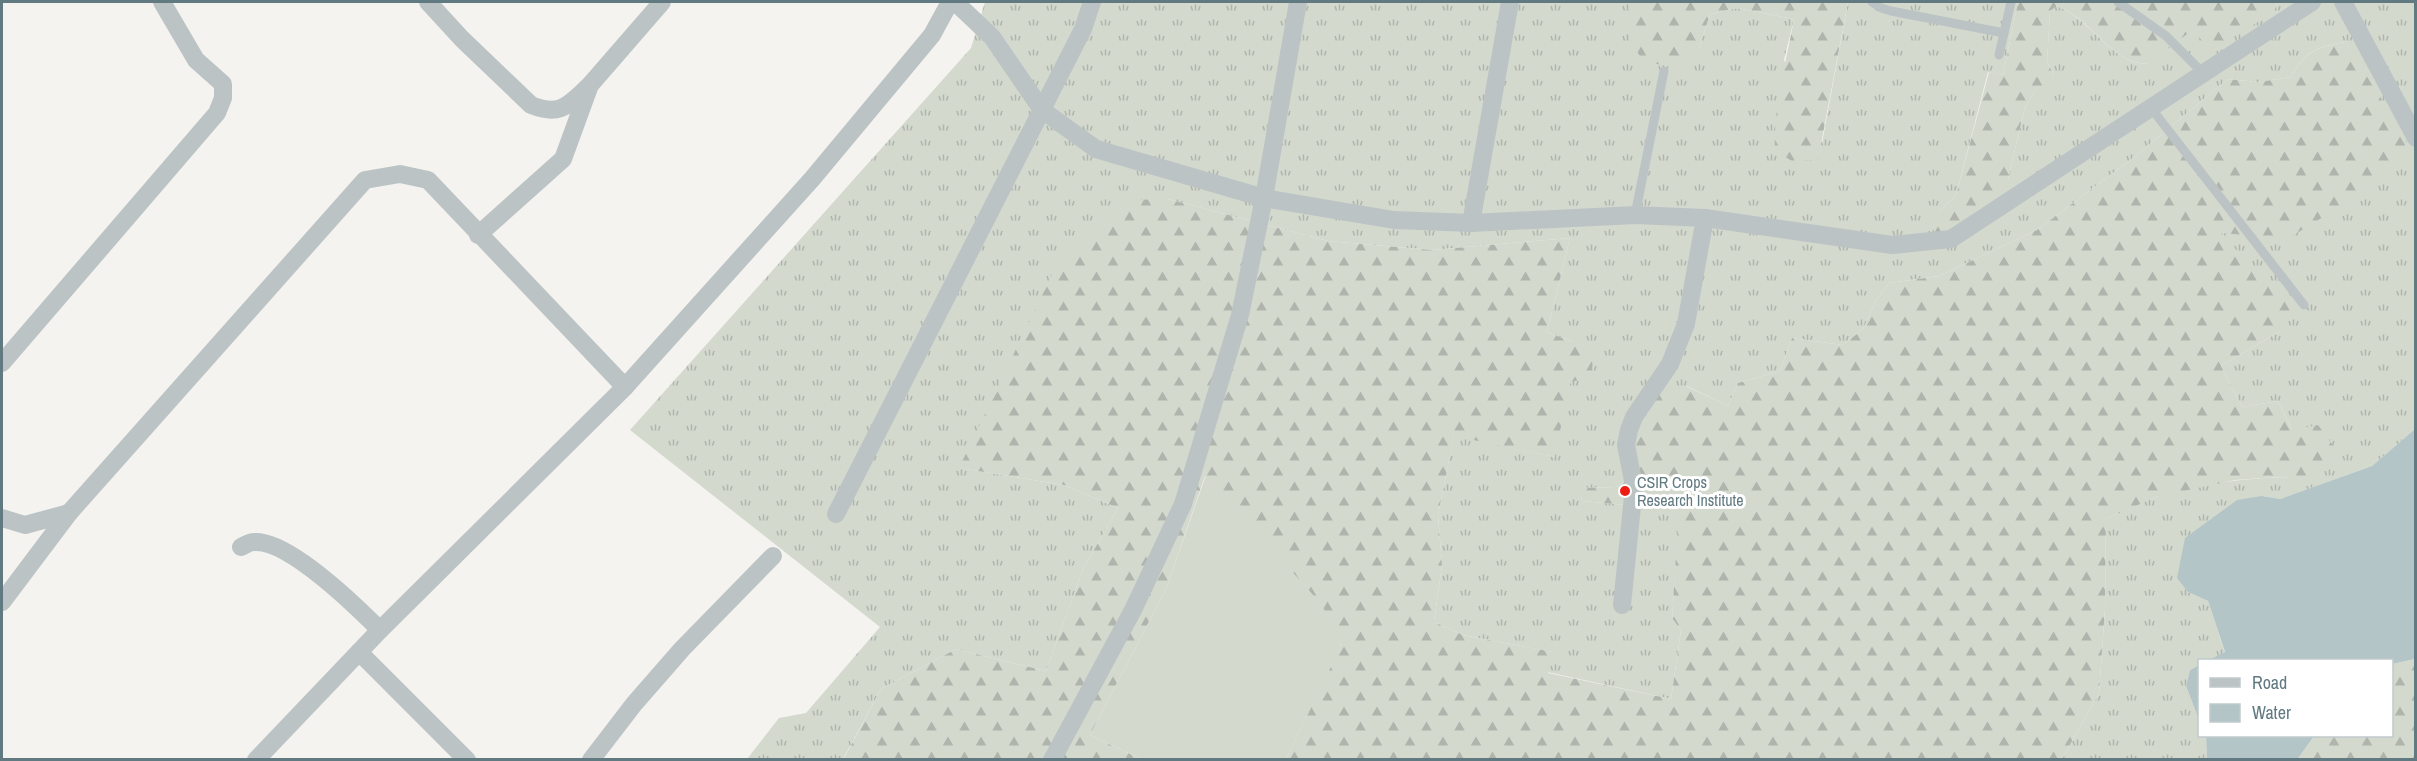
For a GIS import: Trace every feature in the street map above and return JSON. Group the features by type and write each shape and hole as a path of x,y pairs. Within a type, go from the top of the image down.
{"street":[{"path":"2,363 217,113 223,98 223,84 196,60 162,2"},
{"path":"428,2 462,39 531,105 546,111 564,108 590,85 662,2"},
{"path":"256,759 380,630 625,387 812,178 932,34 950,2"},
{"path":"955,2 992,37 1042,110 1096,149 1264,198 1394,220 1471,223 1635,215 1705,218 1892,245 1951,238 2312,2"},
{"path":"836,514 1083,28 1092,2"},
{"path":"1052,759 1133,610 1183,504 1240,315 1264,198 1298,2"},
{"path":"1471,223 1510,2"},
{"path":"2343,2 2415,138"},
{"path":"478,235 563,159 590,85"},
{"path":"4,594 69,513 365,180 400,174 428,180 625,387"},
{"path":"1622,604 1634,486 1626,445 1629,430 1634,417 1670,364 1686,324 1705,218"},
{"path":"2,518 25,525 69,513"},
{"path":"241,547 254,542 265,543 292,555 350,600 380,630"},
{"path":"591,759 634,704 682,649 773,556"},
{"path":"359,652 467,759"}],"lane":[{"path":"1872,2 1891,11 2004,33"},
{"path":"1999,55 2011,2"},
{"path":"2118,2 2166,36 2203,73"},
{"path":"1635,215 1664,71"},
{"path":"2151,108 2304,305"}],"green space":[{"path":"985,2 1629,2 1629,39 1699,49 1710,14 1737,8 1794,19 1784,60 1822,143 1848,2 2018,2 2003,75 1988,72 1956,195 1939,212 2008,179 2025,107 2035,91 2054,75 2047,62 2050,11 2057,6 2068,11 2119,54 2133,62 2147,64 2191,30 2271,14 2279,2 2415,2 2415,429 2372,466 2280,499 2262,496 2188,592 2208,601 2225,653 2211,659 2198,659 2198,666 2190,670 2186,686 2198,717 2198,737 2206,737 2207,759 2062,759 2099,693 2105,609 2106,519 2156,497 2195,487 2275,477 2315,477 2278,401 2242,407 2221,366 2282,330 2220,232 2348,41 2314,51 2303,60 2291,77 2258,82 2228,79 2137,155 2037,230 1939,276 1889,283 1877,299 1863,329 1843,345 1792,338 1780,371 1738,383 1728,406 1687,386 1638,474 1616,487 1581,488 1582,501 1680,510 1672,618 1681,630 1671,699 1547,672 1552,652 1463,635 1434,622 1442,565 1438,515 1454,435 1554,457 1573,342 1547,332 1570,238 1432,250 1328,241 1168,199 960,468 1064,485 1118,508 1083,569 1046,671 956,649 881,689 843,759 747,759 779,718 806,713 880,627 630,430 971,48"},
{"path":"1629,2 1848,2 1818,160 1792,161 1775,151 1778,101 1794,19 1737,8 1710,14 1699,49 1680,69 1643,61 1629,39"},
{"path":"2018,2 2279,2 2271,14 2213,49 2191,31 2148,64 2133,62 2119,54 2078,18 2057,6 2050,11 2047,62 2054,75 2050,88 2035,91 2025,107 2008,179 1993,205 1957,230 1940,235 1933,230 1939,212 1956,195 1989,72 2003,75"},
{"path":"2348,41 2409,147 2365,191 2289,238 2220,233 2292,307 2282,330 2221,366 2242,407 2278,401 2292,430 2318,425 2344,460 2315,477 2235,480 2156,497 2106,519 2105,609 2099,693 2062,759 1286,759 1341,645 1205,476 1166,589 1090,735 1141,759 843,760 881,689 956,649 1046,671 1083,569 1118,508 1064,485 959,468 1053,272 1082,238 1130,200 1168,199 1328,241 1432,250 1570,238 1547,332 1573,342 1594,356 1590,377 1571,382 1554,457 1454,436 1438,515 1442,565 1434,622 1463,635 1553,652 1548,673 1671,699 1681,630 1672,618 1679,510 1582,501 1580,488 1616,487 1637,474 1636,434 1659,393 1686,386 1728,406 1738,383 1780,371 1792,338 1843,345 1863,329 1877,299 1889,283 1939,276 2037,230 2137,155 2228,79 2258,82 2291,77 2303,60 2314,51"},
{"path":"1206,475 1322,605 1341,646 1286,759 1141,759 1090,735 1166,589"},
{"path":"2415,659 2415,759 2297,760 2313,737 2393,737 2393,664"}],"water":[{"path":"2415,429 2415,659 2393,664 2393,659 2211,659 2225,652 2208,601 2188,592 2177,578 2185,538 2237,500 2262,496 2280,499 2372,466"},
{"path":"2198,666 2198,717 2186,686 2190,670"},
{"path":"2206,737 2313,737 2297,760 2207,759"}],"place":[{"name":"CSIR Crops Research Institute","path":"1625,491"}]}
